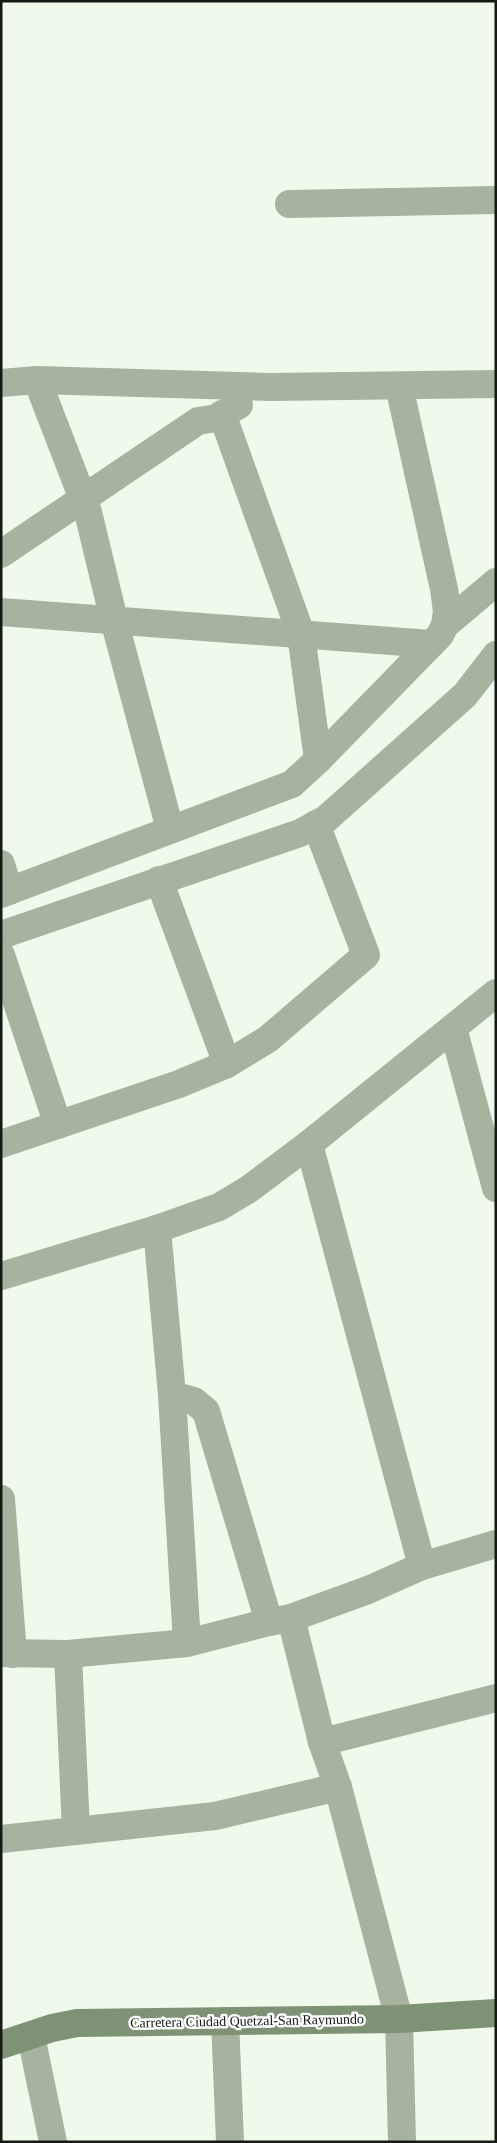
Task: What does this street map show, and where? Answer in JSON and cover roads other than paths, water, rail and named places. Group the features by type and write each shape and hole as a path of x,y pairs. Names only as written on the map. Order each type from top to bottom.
{"main road":[{"name":"Carretera Ciudad Quetzal-San Raymundo","path":"1,2045 52,2028 77,2023 399,2019 496,2013"}],"street":[{"path":"289,204 496,200"},
{"path":"1,383 37,380 271,387 496,384"},
{"path":"37,380 85,505 170,829"},
{"path":"399,386 444,589 447,612 438,635"},
{"path":"1,572 85,505 198,421 220,416 271,387"},
{"path":"220,416 301,634 318,760"},
{"path":"1,554 85,505"},
{"path":"1,864 5,893 292,784 318,760 438,635 496,582"},
{"path":"1,612 301,634 438,635"},
{"path":"1,935 300,833 326,819 465,695 496,655"},
{"path":"1,1144 180,1084 227,1064 268,1038 366,955 316,824"},
{"path":"159,880 227,1064"},
{"path":"1,955 58,1125"},
{"path":"1,1276 156,1229 219,1207 249,1189 309,1144 496,993"},
{"path":"453,1028 496,1188"},
{"path":"309,1144 422,1566"},
{"path":"156,1229 172,1395 187,1643"},
{"path":"172,1395 194,1401 206,1411 338,1787 399,2019 402,2142"},
{"path":"1,1499 7,1653 68,1654 187,1643 280,1620 368,1590 422,1566 496,1544"},
{"path":"68,1654 76,1831"},
{"path":"322,1742 496,1698"},
{"path":"1,1839 215,1816 338,1787"},
{"path":"225,2021 230,2142"},
{"path":"31,2036 53,2142"}]}
